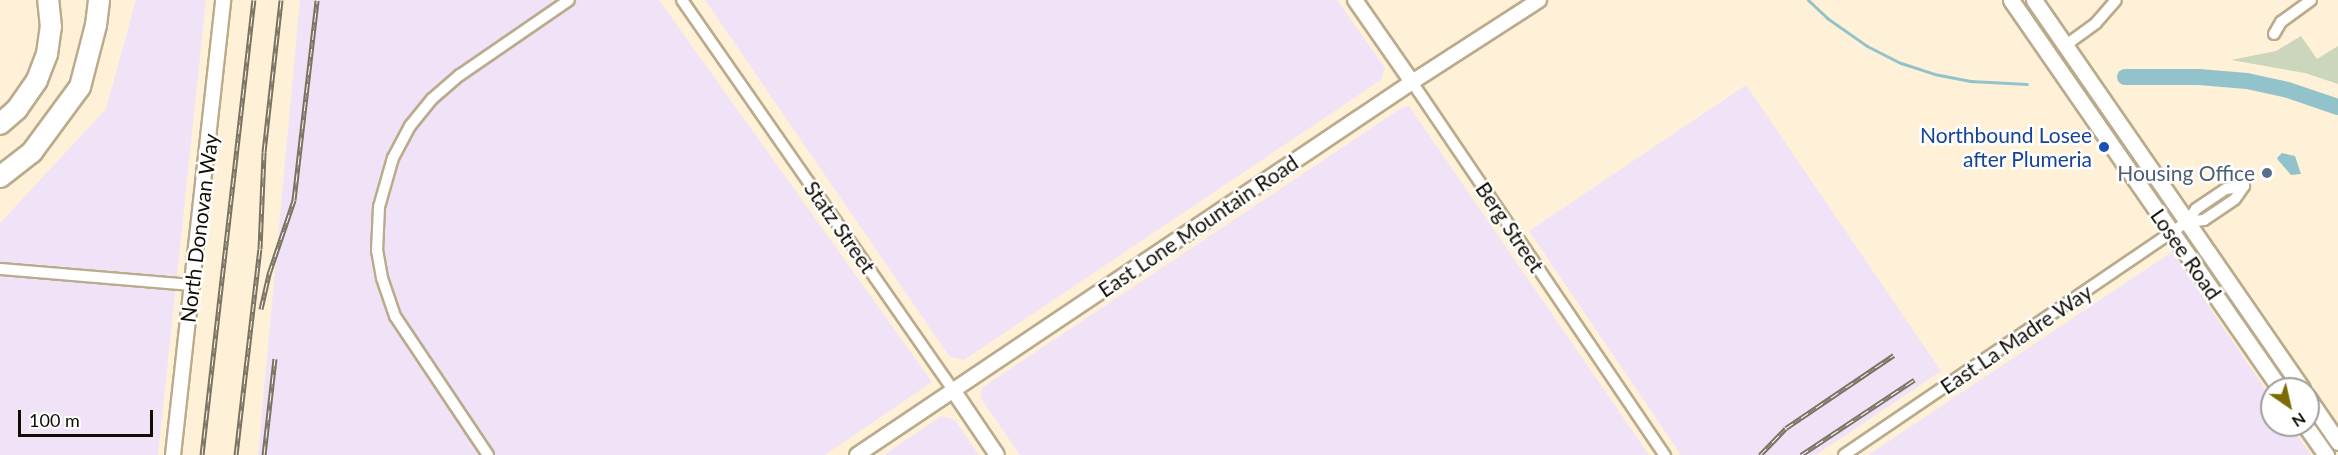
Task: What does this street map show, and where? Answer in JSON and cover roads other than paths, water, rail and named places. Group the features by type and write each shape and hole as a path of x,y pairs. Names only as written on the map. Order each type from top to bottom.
{"highway":[{"path":"0,123 17,109 41,72 47,54 51,27 48,0"},
{"path":"0,177 32,152 80,87 96,25 99,0"}],"main road":[{"name":"Losee Road","path":"2034,0 2294,377"},
{"name":"Losee Road","path":"2014,5 2272,377"},
{"path":"2014,5 2043,30 2054,45 2066,45"},
{"path":"2320,416 2338,442"},
{"path":"2313,437 2326,455"}],"street":[{"name":"North Donovan Way","path":"173,455 223,0"},
{"path":"488,455 395,316 382,278 377,251 379,207 393,158 410,126 432,99 460,75 569,0"},
{"name":"Statz Street","path":"682,0 997,455"},
{"name":"Berg Street","path":"1355,0 1665,455"},
{"name":"East Lone Mountain Road","path":"857,455 1412,82 1539,0"},
{"path":"2066,45 2096,23 2116,0"},
{"path":"2274,34 2281,22 2311,0"},
{"name":"East La Madre Way","path":"1844,455 2187,222 2196,209 2226,189 2244,186 2235,199 2204,220 2187,222"},
{"path":"0,269 192,285"}],"water":[{"path":"2282,153 2295,156 2301,174 2291,175 2277,158"}],"waterway":[{"path":"1808,0 1827,18 1867,46 1901,63 1934,74 1970,81 2027,84"},
{"path":"2125,77 2199,77 2247,81 2288,90 2338,107"}],"railway":[{"path":"202,455 254,0"},
{"path":"236,455 260,249 264,152 281,0"},
{"path":"261,309 269,274 294,200 317,0"},
{"path":"1760,455 1786,428 1894,355"},
{"path":"264,455 275,359"},
{"path":"1801,455 1914,380"}],"place":[{"name":"Northbound Losee after Plumeria","path":"2104,147"},
{"name":"Housing Office","path":"2267,173"}]}
